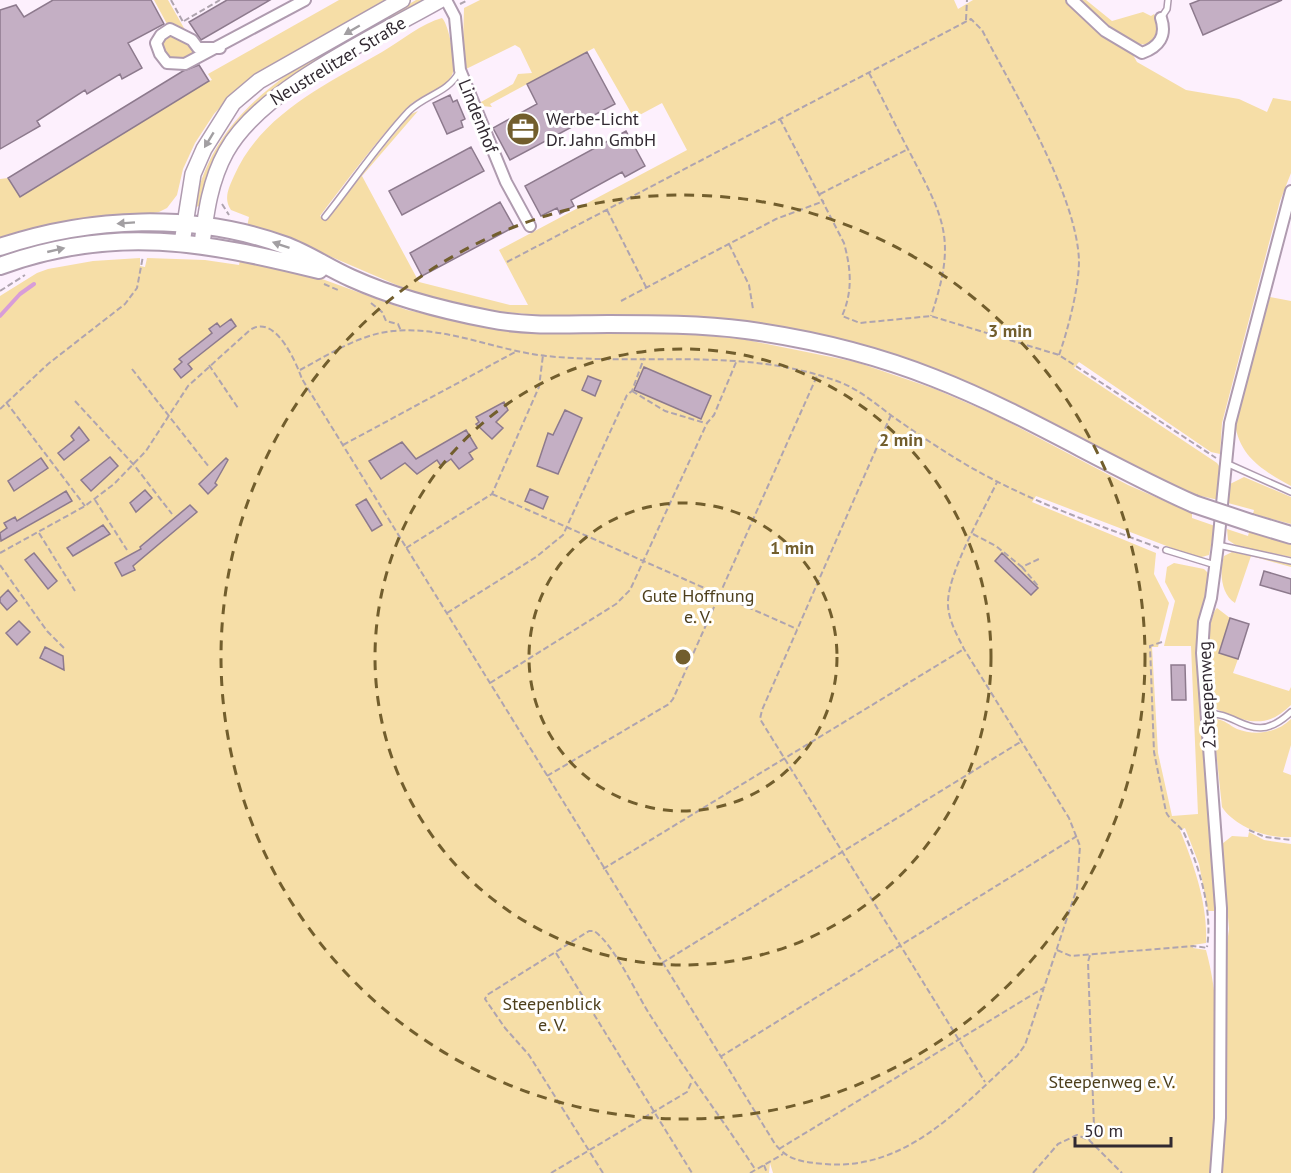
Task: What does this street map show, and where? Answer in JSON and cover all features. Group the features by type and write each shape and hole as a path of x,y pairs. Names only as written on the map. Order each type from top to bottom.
{"main road":[{"name":"Neustrelitzer Straße","path":"182,243 193,174 221,120 243,93 402,0"},
{"name":"Neustrelitzer Straße","path":"202,244 210,191 220,163 235,137 256,114 315,72 440,0"},
{"path":"0,247 59,230 99,225 135,222 205,226 284,245 352,279 410,300 493,320 550,325 666,325 743,330 858,352 937,379 998,406 1131,476 1194,504 1291,535"},
{"path":"0,266 62,248 101,242 182,243 202,244 352,279"}],"street":[{"path":"220,48 198,48 192,40 170,29 161,35 156,43 159,54 167,63 185,64 220,48 305,0"},
{"name":"Lindenhof","path":"446,0 454,17 460,70 502,173 530,226"},
{"path":"1072,0 1105,31 1142,53 1157,46 1161,40 1164,25 1161,18"},
{"name":"2.Steepenweg","path":"1216,1173 1220,1118 1221,908 1202,653 1204,622 1211,598 1218,545 1230,423 1291,191"}],"lane":[{"path":"1161,18 1167,9 1168,0"},
{"path":"325,217 358,171 411,110 447,88 460,70"},
{"path":"1226,463 1291,492"},
{"path":"1218,545 1291,561"},
{"path":"1166,550 1215,565"},
{"path":"1207,714 1226,717 1236,724 1262,728 1274,724 1291,712"}],"path":[{"path":"183,22 220,0"},
{"path":"965,0 966,20"},
{"path":"507,262 966,20 976,22 980,26 1059,184 1071,217 1077,247 1078,276 1059,355"},
{"path":"869,73 937,204 944,234 944,275 931,316"},
{"path":"780,119 844,243 850,265 851,285 842,316 860,323 931,316 1059,355 1226,463"},
{"path":"820,194 908,149"},
{"path":"222,196 225,210 234,219"},
{"path":"621,301 776,219 824,201"},
{"path":"607,210 646,287"},
{"path":"537,238 540,245"},
{"path":"729,244 747,279 753,309"},
{"path":"0,409 48,364 125,304 137,288 143,254"},
{"path":"0,291 27,274"},
{"path":"386,320 400,325 401,331"},
{"path":"0,553 95,500 146,451 188,386 208,365 250,330 260,325 271,329 292,354 302,380 719,1057 779,1149 783,1154 805,1162 845,1165 893,1154 920,1141 1025,1045 1077,888 1081,864 1077,836 1022,741 964,649 952,625 948,594 997,482"},
{"path":"300,370 377,334 422,330 465,337 517,351 543,355 584,359 737,360 796,369 844,384 865,395 932,444 997,482 1078,518 1166,550"},
{"path":"343,445 517,351"},
{"path":"406,548 492,494 539,387 543,355"},
{"path":"446,613 536,557 554,544 568,528 619,413 632,391 644,358"},
{"path":"490,683 616,604 630,590 707,423 714,415 737,360"},
{"path":"208,365 238,408"},
{"path":"132,369 208,467"},
{"path":"547,776 669,704 818,375"},
{"path":"632,391 665,411 707,423"},
{"path":"75,401 134,465 172,514"},
{"path":"6,402 85,506"},
{"path":"891,415 760,714 761,722 986,1083"},
{"path":"492,494 797,629"},
{"path":"95,500 128,550"},
{"path":"39,533 75,591"},
{"path":"973,534 1022,567 1038,586"},
{"path":"1022,567 1041,558"},
{"path":"0,565 47,631 66,650"},
{"path":"1162,642 1150,646 1154,752 1168,818 1182,830 1199,874 1207,913 1207,947"},
{"path":"603,869 964,649"},
{"path":"662,963 1022,741"},
{"path":"1249,830 1265,837 1291,840"},
{"path":"719,1057 1077,836"},
{"path":"603,1173 529,1055 505,1028 485,999 487,995 589,931 599,934 652,1020 686,1065 692,1081 707,1096 755,1169"},
{"path":"1057,950 1071,956 1207,947 1221,955"},
{"path":"556,953 692,1173"},
{"path":"1089,1140 1094,1127 1088,962 1090,955"},
{"path":"779,1149 1045,987"},
{"path":"551,1173 687,1092 692,1081"},
{"path":"1034,1173 1065,1138 1077,1135 1089,1140 1122,1173"},
{"path":"750,1173 783,1154"},
{"path":"764,1165 767,1173"}],"green space":[{"path":"154,0 168,0 188,35 167,24"},
{"path":"339,0 389,0 255,75 239,87 214,114 195,143 183,169 177,195 167,208 159,212 0,240 0,179 8,178 20,197 212,80 208,74"},
{"path":"416,0 425,0 306,70 246,116 230,134 217,155 206,178 199,206 196,207 200,185 208,164 225,135 246,109 298,67"},
{"path":"480,0 954,0 958,9 973,0 1065,0 1103,35 1133,55 1137,62 1186,90 1239,99 1267,112 1273,98 1291,101 1291,173 1280,201 1222,423 1220,454 1211,452 1079,362 1074,368 1217,463 1221,469 1219,500 1196,495 1132,467 1002,399 939,371 859,344 744,321 674,315 550,316 492,311 413,292 285,237 247,227 249,217 231,210 227,197 234,176 246,154 278,118 318,89 419,28 442,18 452,46 454,64 452,75 443,85 408,107 373,147 320,216 326,220 411,114 418,111 362,176 419,282 510,305 528,305 499,250 687,150 662,103 634,118 594,48 490,104 492,107 482,106 481,102 513,84 518,74 532,73 520,48 515,45 466,69 463,46 464,8"},
{"path":"1082,0 1086,0 1112,21 1143,12 1151,16 1154,14 1158,20 1159,33 1148,44 1132,41 1113,29"},
{"path":"169,35 189,43 196,53 184,61 169,59 161,44"},
{"path":"241,256 303,272 407,310 492,328 549,334 677,333 742,339 856,362 935,389 995,415 1128,485 1192,513 1192,518 1215,526 1209,555 1198,558 1036,496 1032,502 1156,553 1154,574 1169,603 1158,647 1152,647 1158,753 1172,816 1198,814 1191,646 1164,646 1175,601 1165,582 1167,567 1174,563 1204,569 1208,573 1200,620 1216,911 1208,911 1199,864 1185,828 1180,830 1195,871 1205,914 1206,943 1193,945 1193,948 1206,950 1216,1004 1218,1061 1211,1173 773,1173 770,1163 769,1173 0,1173 0,296 37,273 93,261 140,258 140,266 145,267 147,258 205,260 239,265"},
{"path":"1270,297 1291,301 1291,486 1254,462 1237,435 1235,423"},
{"path":"1244,477 1291,497 1291,524 1253,514 1254,510 1228,503 1230,484"},
{"path":"1227,529 1248,536 1249,532 1291,543 1291,557 1237,546 1228,540"},
{"path":"1232,552 1291,564 1291,567 1251,556 1235,603 1230,599 1222,582 1224,556"},
{"path":"1217,608 1230,618 1219,653 1238,659 1233,673 1289,691 1291,687 1291,705 1284,712 1269,720 1254,721 1237,718 1214,706 1210,696 1207,655 1210,626"},
{"path":"1216,719 1237,729 1258,733 1273,730 1291,719 1291,745 1283,772 1291,775 1291,837 1262,834 1243,826 1222,807 1213,722"},
{"path":"1249,832 1264,840 1291,844 1291,1173 1221,1173 1222,980 1229,929 1222,844 1232,836 1248,837"}],"building":[{"path":"53,0 151,0 164,24 128,43 142,68 122,79 120,74 87,94 85,90 37,121 40,126 0,149 0,10 16,5 24,17"},
{"path":"227,0 270,0 201,40 189,22"},
{"path":"1200,0 1282,0 1203,35 1190,4"},
{"path":"587,52 615,104 510,160 493,128 537,104 527,84"},
{"path":"199,65 209,81 20,197 8,178 183,71"},
{"path":"450,95 453,102 457,100 465,119 461,121 463,127 447,134 433,103"},
{"path":"626,131 645,166 625,177 622,172 571,200 574,206 560,214 557,208 541,216 525,186"},
{"path":"471,147 484,171 402,215 389,191"},
{"path":"500,202 514,227 422,276 410,253"},
{"path":"231,319 236,326 188,364 192,369 181,378 174,369 182,362 179,359 212,333 209,329 217,323 220,327"},
{"path":"644,367 711,396 701,419 634,390"},
{"path":"588,376 601,381 595,396 582,390"},
{"path":"504,402 508,410 496,422 503,428 492,439 476,424 479,422 476,417"},
{"path":"565,410 582,418 558,474 537,466 548,433 553,435"},
{"path":"79,427 89,440 64,460 58,453 74,440 71,436"},
{"path":"466,430 477,448 469,453 473,459 459,469 451,459 441,466 437,460 417,474 405,463 381,479 369,461 402,442 416,459"},
{"path":"110,457 118,466 91,491 81,480"},
{"path":"41,458 48,468 14,491 8,481"},
{"path":"226,458 228,460 215,483 217,485 208,494 199,484"},
{"path":"530,489 548,497 543,509 525,501"},
{"path":"145,490 152,498 136,512 130,503"},
{"path":"66,491 72,501 1,541 0,533 7,528 4,523 15,517 17,521"},
{"path":"366,499 382,525 372,531 356,505"},
{"path":"190,505 197,512 133,566 135,570 122,576 115,563 141,549 140,547"},
{"path":"103,525 110,534 73,556 67,548"},
{"path":"34,553 57,581 48,589 25,560"},
{"path":"1002,553 1038,588 1031,595 995,561"},
{"path":"1264,571 1291,579 1291,594 1260,585"},
{"path":"8,590 17,601 7,610 0,602 0,598"},
{"path":"1230,618 1249,624 1238,659 1219,653"},
{"path":"19,621 30,632 17,645 6,633"},
{"path":"45,647 63,656 64,670 40,658"},
{"path":"1171,665 1185,665 1186,700 1172,700"}],"waterway":[{"path":"0,316 20,294 34,284"}],"place":[{"name":"Werbe-Licht Dr. Jahn GmbH","path":"523,129"}],"park label":[{"name":"Gute Hoffnung e. V.","path":"698,606"},
{"name":"Steepenblick e. V.","path":"552,1014"},
{"name":"Steepenweg e. V.","path":"1112,1082"}]}
